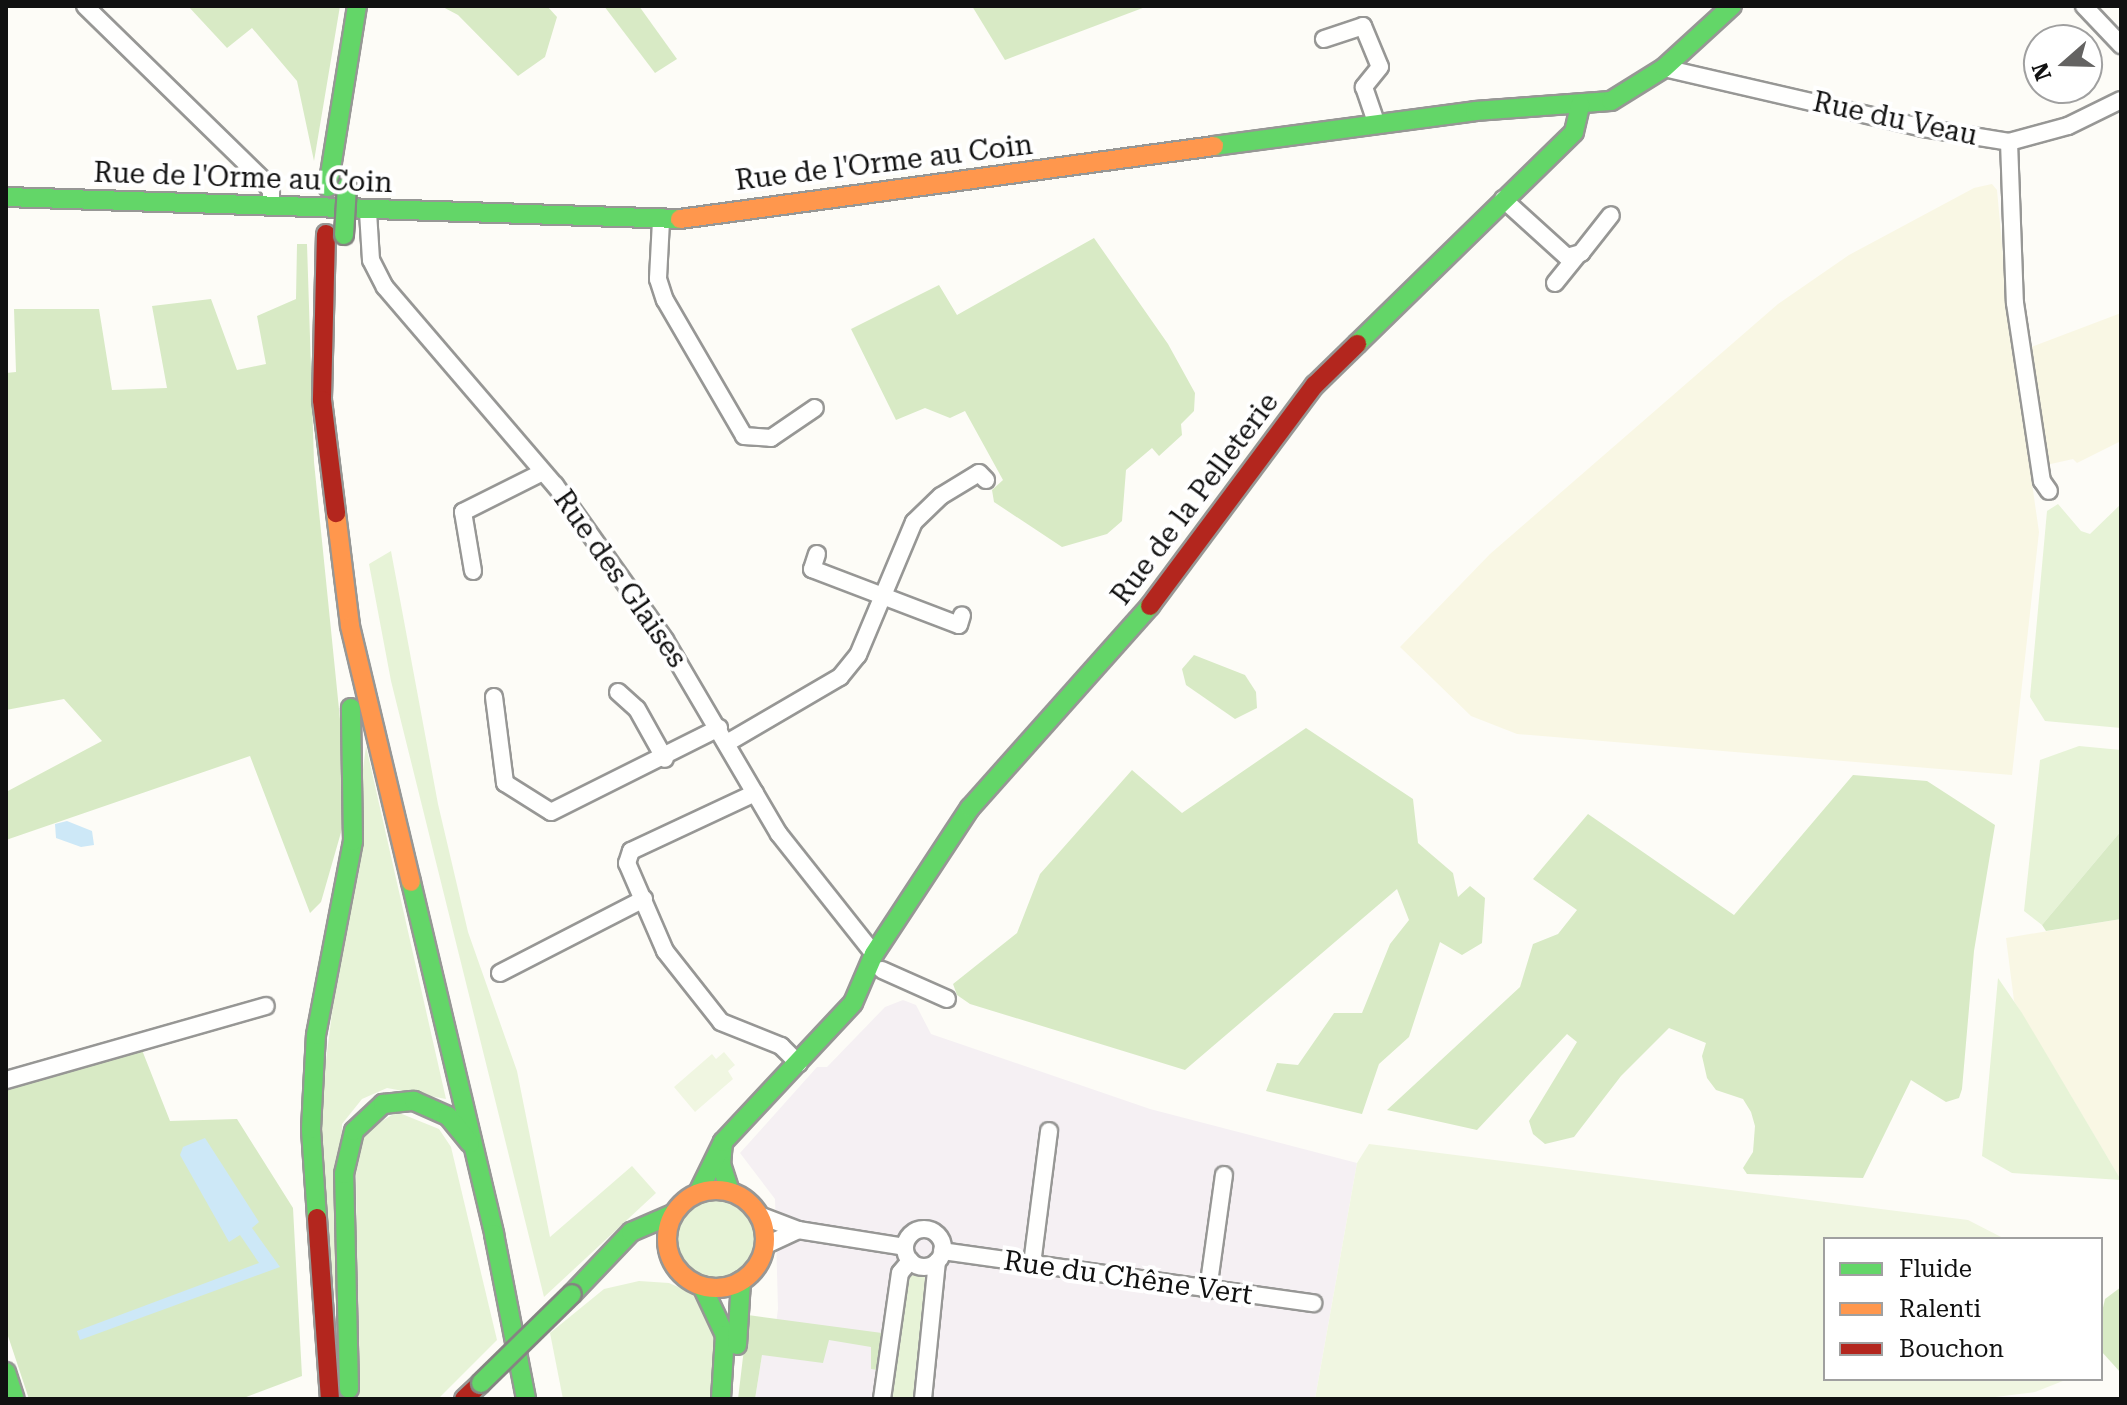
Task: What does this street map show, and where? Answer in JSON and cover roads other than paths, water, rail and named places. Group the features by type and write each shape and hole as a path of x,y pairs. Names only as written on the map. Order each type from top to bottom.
{"main road":[{"path":"357,6 338,187 322,400 350,626 472,1146 526,1399"},
{"path":"338,187 375,6"},
{"name":"Rue de l'Orme au Coin","path":"6,197 661,221 1475,111 1580,105 1622,98 1664,68 1732,6"},
{"name":"Rue de la Pelleterie","path":"698,1193 723,1142 799,1064 868,1004 877,958 970,808 1125,639 1315,385 1574,132 1580,105"},
{"path":"335,234 341,401 364,599 512,1231 545,1399"},
{"path":"330,1399 311,1129 316,1035 353,841 355,748 347,673 350,626"},
{"path":"350,1399 344,1174 354,1131 383,1104 414,1101 448,1116 472,1146"},
{"path":"723,1142 721,1164 730,1192 759,1215 764,1246 760,1260 741,1281 731,1399"},
{"path":"464,1399 640,1226 673,1214 698,1193 730,1192"},
{"path":"673,1214 667,1248 679,1272 702,1286 725,1335 721,1399"},
{"path":"621,1242 644,1238 667,1248"},
{"path":"702,1286 741,1281"},
{"path":"6,1372 15,1399"}],"street":[{"path":"85,6 263,180 271,191 271,206"},
{"path":"2084,6 2121,45"},
{"path":"1324,39 1363,26 1380,67 1364,87 1377,125"},
{"name":"Rue du Veau","path":"1664,68 1923,128 2009,142 2068,126 2121,100"},
{"path":"2009,142 2015,303 2042,481 2049,491"},
{"path":"1503,199 1561,254 1577,256"},
{"name":"Rue des Glaises","path":"368,212 371,260 385,287 543,472 665,640 779,834 877,958"},
{"path":"1555,283 1611,215"},
{"path":"661,221 658,279 665,300 744,436 771,438 815,408"},
{"path":"473,571 463,512 543,472"},
{"path":"494,697 505,783 538,808 551,812 565,809 840,677 858,655 882,597 926,507 979,473 986,480"},
{"path":"817,554 812,569 959,625 962,615"},
{"path":"618,692 637,709 665,759"},
{"path":"755,793 631,851 627,863 665,951 721,1022 781,1046 799,1064"},
{"path":"500,973 644,899"},
{"path":"877,958 947,999"},
{"path":"6,1080 266,1006"},
{"path":"1032,1264 1049,1131"},
{"path":"1208,1290 1224,1175"},
{"path":"759,1215 798,1230 907,1254 921,1268 940,1256"},
{"path":"882,1399 900,1273 912,1234 926,1229 941,1240 923,1399"},
{"path":"764,1246 798,1230"},
{"name":"Rue du Chêne Vert","path":"940,1256 1032,1264 1313,1303"}],"water":[{"path":"67,821 92,831 94,845 81,847 56,838 55,824"},
{"path":"205,1138 259,1222 252,1228 280,1267 80,1340 77,1331 259,1263 240,1235 229,1242 180,1155 183,1147"}]}
